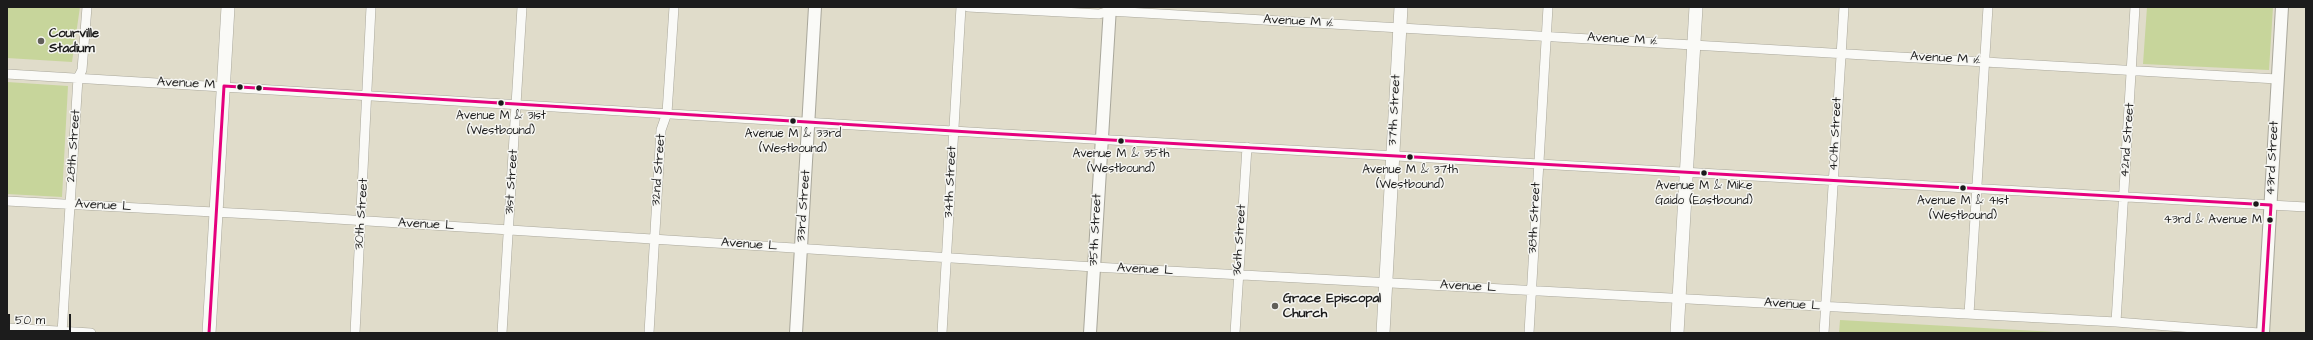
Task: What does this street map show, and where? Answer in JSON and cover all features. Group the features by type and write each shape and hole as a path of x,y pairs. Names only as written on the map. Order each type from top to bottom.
{"main road":[{"path":"209,333 228,7"},
{"name":"37th Street","path":"1382,333 1401,7"},
{"path":"1676,333 1696,7"}],"street":[{"name":"28th Street","path":"62,332 78,78 82,70 87,7"},
{"name":"30th Street","path":"355,333 362,221 371,7"},
{"name":"31st Street","path":"502,333 522,7"},
{"name":"32nd Street","path":"649,333 661,130 667,113 674,7"},
{"name":"33rd Street","path":"796,333 815,7"},
{"name":"34th Street","path":"942,333 961,7"},
{"name":"Avenue M ½","path":"968,7 1099,14 1109,9 1400,28 2132,69 2278,79"},
{"name":"38th Street","path":"1529,333 1548,7"},
{"name":"40th Street","path":"1824,333 1844,7"},
{"path":"1969,314 1988,7"},
{"name":"42nd Street","path":"2116,322 2135,7"},
{"name":"43rd Street","path":"2264,333 2282,7"},
{"name":"35th Street","path":"1090,333 1109,9"},
{"name":"Avenue M","path":"7,74 368,94 1102,140 2306,207"},
{"name":"36th Street","path":"1235,333 1237,275 1247,147"},
{"name":"Avenue L","path":"7,201 216,212 1094,267 1679,297 1825,307 2116,322 2259,333"},
{"path":"7,328 91,333"}],"green space":[{"name":"Courville Stadium","path":"7,7 80,7 72,62 7,58"},
{"path":"2147,7 2273,7 2269,70 2143,64"},
{"path":"7,82 68,86 62,197 7,194"},
{"path":"1840,320 2073,333 1839,333"}],"transit line":[{"path":"209,333 224,86 986,133 2271,205 2263,333"}],"place":[{"name":"Courville Stadium","path":"41,41"},
{"name":"Avenue M & 31st (Westbound)","path":"501,103"},
{"name":"Avenue M & 33rd (Westbound)","path":"793,121"},
{"name":"Avenue M & 35th (Westbound)","path":"1121,141"},
{"name":"Avenue M & 37th (Westbound)","path":"1410,157"},
{"name":"Avenue M & Mike Gaido (Eastbound)","path":"1704,173"},
{"name":"Avenue M & 41st (Westbound)","path":"1963,188"},
{"name":"43rd & Avenue M","path":"2270,220"},
{"name":"Grace Episcopal Church","path":"1275,306"}]}
